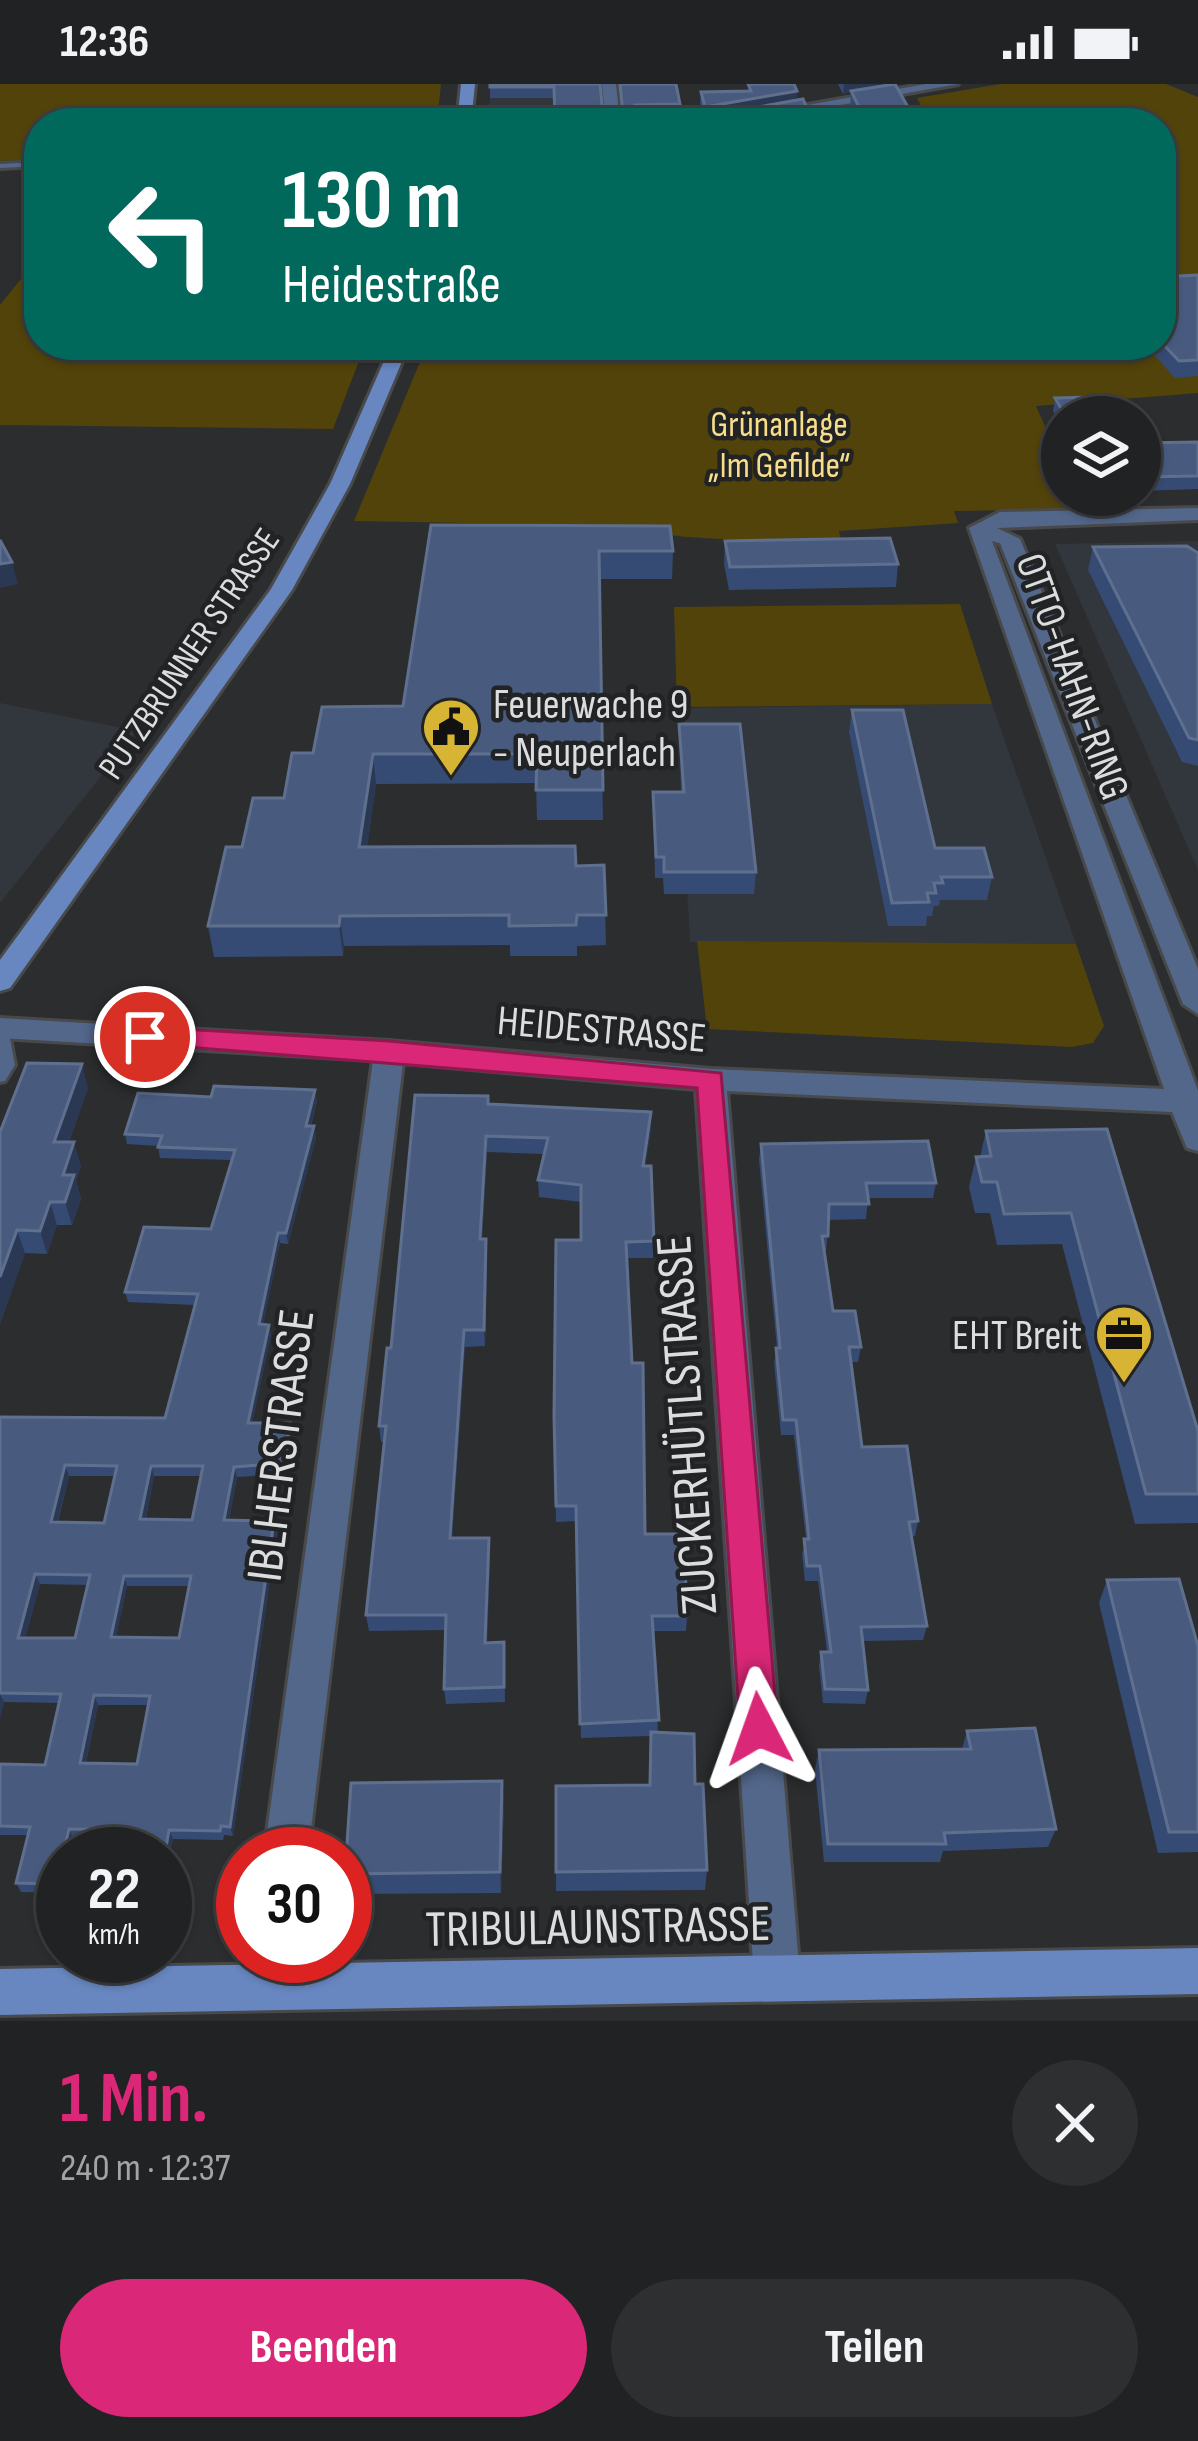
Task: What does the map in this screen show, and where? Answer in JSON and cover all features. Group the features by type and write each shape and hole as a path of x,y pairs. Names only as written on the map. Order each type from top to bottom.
{"main road":[{"name":"PUTZBRUNNER STRASSE","path":"0,982 281,590 340,484 394,360"},
{"name":"TRIBULAUNSTRASSE","path":"372,1973 777,1978 1198,1971"},
{"name":"TRIBULAUNSTRASSE","path":"0,1992 216,1976"}],"street":[{"path":"843,84 859,100"},
{"path":"808,108 951,84"},
{"path":"980,538 979,528 985,521 1000,518 1198,514"},
{"path":"1010,539 1033,529 1198,524"},
{"name":"OTTO-HAHN-RING","path":"1198,1004 1010,539 993,532 980,538 1191,1102 1198,1140"},
{"name":"HEIDESTRASSE","path":"0,1028 389,1051 711,1080 1191,1102"},
{"name":"IBLHERSTRASSE","path":"289,1827 389,1051"},
{"name":"ZUCKERHÜTLSTRASSE","path":"711,1080 777,1978"}],"lane":[{"path":"0,1028 7,1065 0,1077"}],"shaded area":[{"path":"490,98 597,98 598,108 489,108"},
{"path":"1198,541 1198,870 1055,544"},
{"path":"0,703 137,731 0,903"},
{"path":"992,704 1076,944 690,942 677,708"}],"green space":[{"path":"0,84 441,84 439,108 24,108 24,160 0,161"},
{"name":"Grünanlage „Im Gefilde“","path":"1001,84 1166,84 1198,97 1198,393 1041,396 1041,406 1036,406 1041,417 1041,510 954,511 958,523 839,531 842,546 686,537 590,525 354,521 421,360 1176,360 1176,108 922,108 917,98"},
{"path":"24,275 24,360 359,360 333,429 0,425 0,305"},
{"path":"960,604 992,704 677,707 674,607"},
{"path":"697,941 1076,944 1104,1026 1093,1043 1072,1047 707,1029"}],"building":[{"path":"600,84 602,108 555,108 554,87 490,87"},
{"path":"620,84 676,84 680,104 622,108"},
{"path":"748,84 794,84 797,91 705,107 701,92 751,91"},
{"path":"895,84 909,108 860,108 851,91"},
{"path":"803,99 807,108 752,108"},
{"path":"1198,275 1198,360 1176,358 1176,276"},
{"path":"1198,442 1198,476 1161,477 1161,443"},
{"path":"431,525 670,526 673,551 599,551 603,790 536,790 537,754 373,754 359,847 575,846 576,866 604,865 606,915 577,915 576,925 509,926 509,915 340,916 339,926 208,926 226,847 242,847 253,798 284,798 292,753 313,753 322,707 403,706"},
{"path":"890,538 898,564 730,567 725,541"},
{"path":"0,540 12,562 0,564"},
{"path":"1187,546 1198,553 1198,740 1189,738 1093,547"},
{"path":"852,710 903,710 935,848 984,848 992,877 941,877 943,883 934,883 936,893 927,893 929,902 892,903"},
{"path":"679,724 740,724 756,872 664,872 664,857 656,857 653,792 684,792"},
{"path":"27,1063 82,1064 54,1142 74,1142 63,1175 74,1175 65,1202 50,1202 40,1231 17,1230 0,1277 0,1132"},
{"path":"214,1086 315,1090 306,1126 314,1126 286,1233 278,1233 259,1324 269,1325 248,1423 290,1423 284,1463 234,1467 224,1520 274,1521 230,1827 216,1827 216,1831 36,1827 36,1884 16,1883 30,1827 0,1826 0,1764 45,1765 61,1694 0,1693 0,1417 165,1418 198,1294 125,1292 144,1227 211,1229 235,1150 158,1147 162,1136 125,1134 138,1093 211,1097","holes":["65,1465 117,1466 104,1523 51,1522","151,1466 203,1466 192,1520 140,1519","35,1574 90,1575 75,1638 18,1638","124,1576 191,1576 179,1638 111,1637","94,1695 150,1696 137,1764 80,1763"]},
{"path":"415,1095 488,1096 488,1104 651,1112 643,1166 651,1166 654,1241 626,1242 632,1363 643,1363 645,1534 684,1534 687,1616 652,1616 659,1720 580,1724 576,1506 556,1506 554,1416 556,1240 581,1240 581,1185 538,1180 548,1138 486,1136 480,1239 486,1239 484,1330 464,1330 450,1538 489,1538 485,1643 504,1642 504,1687 444,1689 446,1615 366,1615 386,1426 379,1426"},
{"path":"1107,1129 1198,1431 1198,1494 1146,1494 1071,1213 1004,1214 997,1182 982,1182 976,1157 991,1156 986,1131"},
{"path":"928,1141 936,1183 866,1183 869,1204 829,1204 828,1236 822,1236 833,1311 855,1311 861,1347 849,1347 862,1447 907,1446 918,1521 909,1522 927,1626 861,1627 868,1690 825,1689 821,1652 831,1652 820,1566 807,1566 804,1539 809,1539 796,1420 783,1420 761,1144"},
{"path":"1179,1579 1198,1646 1198,1832 1169,1832 1107,1580"},
{"path":"1035,1728 1056,1829 944,1833 946,1844 828,1844 819,1750 971,1749 967,1731"},
{"path":"651,1732 694,1734 695,1784 703,1784 707,1870 556,1872 556,1786 650,1785"},
{"path":"502,1781 500,1872 372,1874 372,1827 348,1827 351,1783"}],"place":[{"name":"Feuerwache 9 - Neuperlach","path":"451,778"},
{"name":"EHT Breit","path":"1124,1385"}],"route":[{"path":"145,1037 389,1051 711,1080 759,1729"}]}
